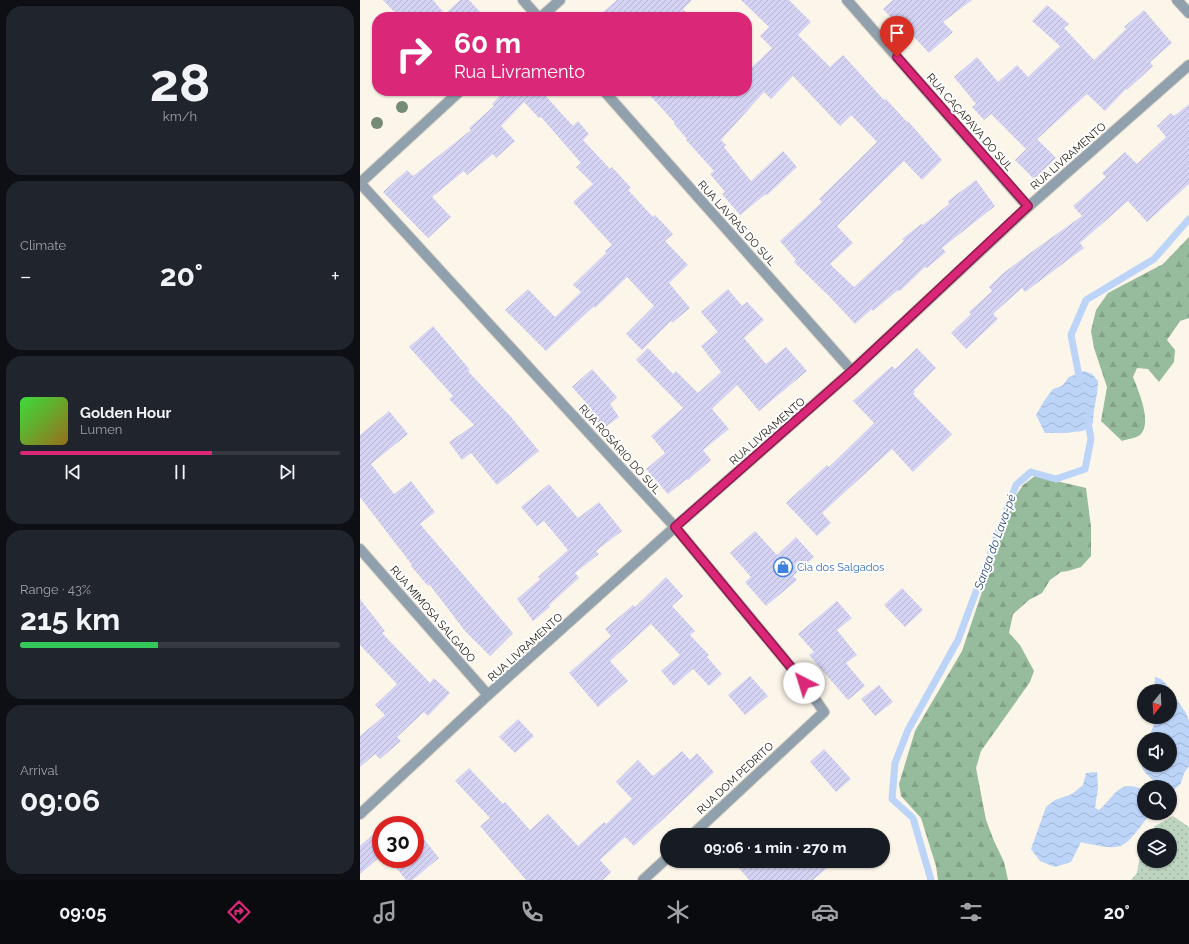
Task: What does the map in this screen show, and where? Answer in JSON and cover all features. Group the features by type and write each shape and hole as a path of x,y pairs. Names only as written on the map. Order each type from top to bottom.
{"street":[{"path":"523,0 535,12"},
{"path":"546,12 560,0"},
{"name":"RUA CAÇAPAVA DO SUL","path":"847,0 1028,206"},
{"path":"1177,0 1189,13"},
{"name":"RUA LIVRAMENTO","path":"360,814 675,527 852,371 1028,206 1189,65"},
{"path":"360,183 455,96"},
{"name":"RUA LAVRAS DO SUL","path":"608,96 852,371"},
{"name":"RUA ROSÁRIO DO SUL","path":"360,183 675,527 804,683 824,712 795,739"},
{"name":"RUA MIMOSA SALGADO","path":"360,549 488,696"},
{"name":"RUA DOM PEDRITO","path":"700,828 795,739"},
{"path":"644,880 660,865"}],"green space":[{"path":"1189,237 1189,318 1180,321 1167,340 1175,350 1174,362 1159,382 1148,369 1137,368 1133,377 1141,398 1145,415 1144,430 1136,437 1122,441 1101,421 1107,387 1094,348 1091,331 1096,310 1108,293 1163,264"},
{"path":"1035,476 1086,488 1091,527 1091,556 1081,567 1061,572 1050,580 1042,593 1029,600 1013,614 1009,633 1020,645 1034,671 1030,682 981,751 976,768 986,820 1004,862 1008,880 938,880 936,866 921,818 901,796 899,784 915,731 962,651 1013,500 1023,485"},
{"path":"1177,819 1189,827 1189,880 1131,880 1137,873 1138,868 1177,868 1177,828 1154,828 1166,820 1177,820"}],"water":[{"path":"1084,371 1092,374 1098,381 1093,423 1083,431 1045,433 1036,415 1044,401 1053,389 1062,386 1069,377"},
{"path":"1155,677 1161,679 1166,684 1154,684"},
{"path":"1177,700 1186,713 1189,721 1189,766 1184,773 1181,783 1177,787 1177,780 1153,780 1144,772 1177,772 1177,732 1151,732 1154,724 1177,724"},
{"path":"1097,772 1098,788 1095,808 1099,810 1118,790 1123,787 1135,787 1137,788 1137,820 1146,820 1140,828 1137,828 1135,834 1123,845 1107,847 1081,842 1071,862 1055,867 1040,861 1031,849 1046,807 1055,800 1072,794 1083,785 1086,773"}],"building":[{"path":"383,0 433,0 443,12 394,12"},
{"path":"460,0 469,0 480,12 447,12"},
{"path":"617,0 692,0 683,9 686,12 603,12"},
{"path":"741,0 789,0 811,22 798,35 830,67 843,55 884,100 886,99 907,122 908,121 942,160 922,180 904,161 837,226 853,243 830,264 854,287 904,241 902,239 921,224 923,225 949,204 948,201 976,180 995,206 942,248 946,252 927,268 925,267 900,291 898,290 873,311 872,309 855,324 794,262 796,260 780,241 822,202 819,199 877,142 851,115 840,126 793,76 771,99 764,92 721,140 726,145 724,147 751,181 783,151 797,167 767,195 766,194 740,215 722,194 725,192 710,174 714,171 686,140 687,139 674,124 675,123 651,96 752,96 752,67 772,48 760,36 769,27"},
{"path":"893,0 972,0 943,22 953,32 929,53 901,23 898,25 883,9"},
{"path":"1047,5 1069,24 1064,28 1094,60 1126,29 1124,27 1144,10 1172,43 1150,62 1153,66 1127,90 1126,89 1105,111 1087,94 1026,149 991,114 984,120 972,107 976,104 954,77 977,57 998,82 1017,65 1028,77 1060,46 1032,21"},
{"path":"499,96 546,96 573,126 578,121 589,134 583,140 610,169 612,167 631,188 628,190 653,217 655,215 673,234 665,241 688,265 669,283 690,308 672,323 671,321 642,350 626,334 654,306 627,277 595,308 594,306 546,351 505,310 528,289 555,317 581,292 573,285 606,253 605,251 612,245 573,202 593,184 576,167 581,163 541,117 539,118 524,102 501,126 515,141 496,158 493,154 467,175 464,171 432,197 451,217 428,238 383,192 407,170 413,176 471,130 469,128 494,106 492,104"},
{"path":"1189,104 1189,184 1147,222 1128,201 1080,243 1084,248 1025,292 1022,288 993,314 998,319 966,349 951,333 971,314 969,312 992,291 989,287 1002,274 1082,216 1073,206 1106,177 1102,173 1125,152 1137,164 1166,137 1157,126 1171,113 1174,116"},
{"path":"1037,139 1056,158 1034,179 1015,160"},
{"path":"728,289 742,306 747,302 764,320 744,338 766,364 786,347 807,371 759,411 737,385 712,409 729,429 703,450 711,460 688,480 687,479 668,494 646,469 665,453 651,436 683,408 636,360 648,348 673,374 676,371 698,393 721,372 701,346 718,332 701,312"},
{"path":"433,326 470,370 468,371 511,417 539,451 497,485 471,453 462,460 449,442 474,425 449,399 453,396 409,347"},
{"path":"917,348 936,368 914,390 915,392 913,394 952,434 913,472 892,449 822,513 831,523 817,536 786,503 827,465 829,467 874,423 853,401 892,366 895,369"},
{"path":"592,369 617,397 610,404 619,417 603,429 587,408 589,406 572,387"},
{"path":"389,411 408,434 371,464 394,494 411,481 435,512 420,524 513,633 490,656 465,631 429,584 428,586 411,566 412,565 360,497 360,435"},
{"path":"549,484 578,518 599,502 622,531 596,551 599,554 575,573 579,578 549,605 550,607 533,621 517,599 540,579 538,577 568,550 544,521 537,526 521,507"},
{"name":"Cia dos Salgados","path":"755,531 777,555 796,537 814,557 793,576 797,580 766,606 745,582 751,577 730,553"},
{"path":"666,577 683,596 672,606 695,631 690,635 709,655 707,657 722,674 709,686 693,669 674,686 661,671 680,655 651,624 610,661 628,681 598,707 569,673 611,636 605,629 633,605 635,607"},
{"path":"902,588 923,610 905,627 884,605"},
{"path":"360,599 385,631 382,633 430,683 434,678 450,693 428,716 424,712 397,737 401,741 380,759 375,754 360,767 360,736 385,715 375,705 397,684 360,645"},
{"path":"837,601 852,618 837,630 857,655 846,663 865,686 848,700 809,655 814,652 798,634"},
{"path":"750,676 768,696 745,715 728,695"},
{"path":"879,685 893,702 875,716 861,699"},
{"path":"518,719 534,736 515,753 499,737"},
{"path":"824,749 851,779 836,792 810,762"},
{"path":"682,751 690,760 697,753 714,772 634,846 625,837 600,860 611,872 603,880 526,880 480,826 490,818 455,781 469,768 503,804 505,802 530,830 548,814 578,846 604,822 606,824 632,799 616,782 638,760 653,776"},
{"path":"372,835 372,864 360,874 360,846"},
{"path":"424,839 439,858 412,880 406,880 396,868 424,868"},
{"path":"739,868 827,868 813,880 749,880"}],"waterway":[{"name":"Sanga do Lava-pé","path":"1080,381 1071,335 1086,300 1154,259 1189,219"},
{"name":"Sanga do Lava-pé","path":"931,880 913,818 892,799 895,763 908,730 958,640 1016,485 1031,472 1056,479 1085,469 1091,439 1087,417"}],"place":[{"name":"Cia dos Salgados","path":"783,567"}],"route":[{"path":"804,683 675,527 852,371 1028,206 897,57"}]}
